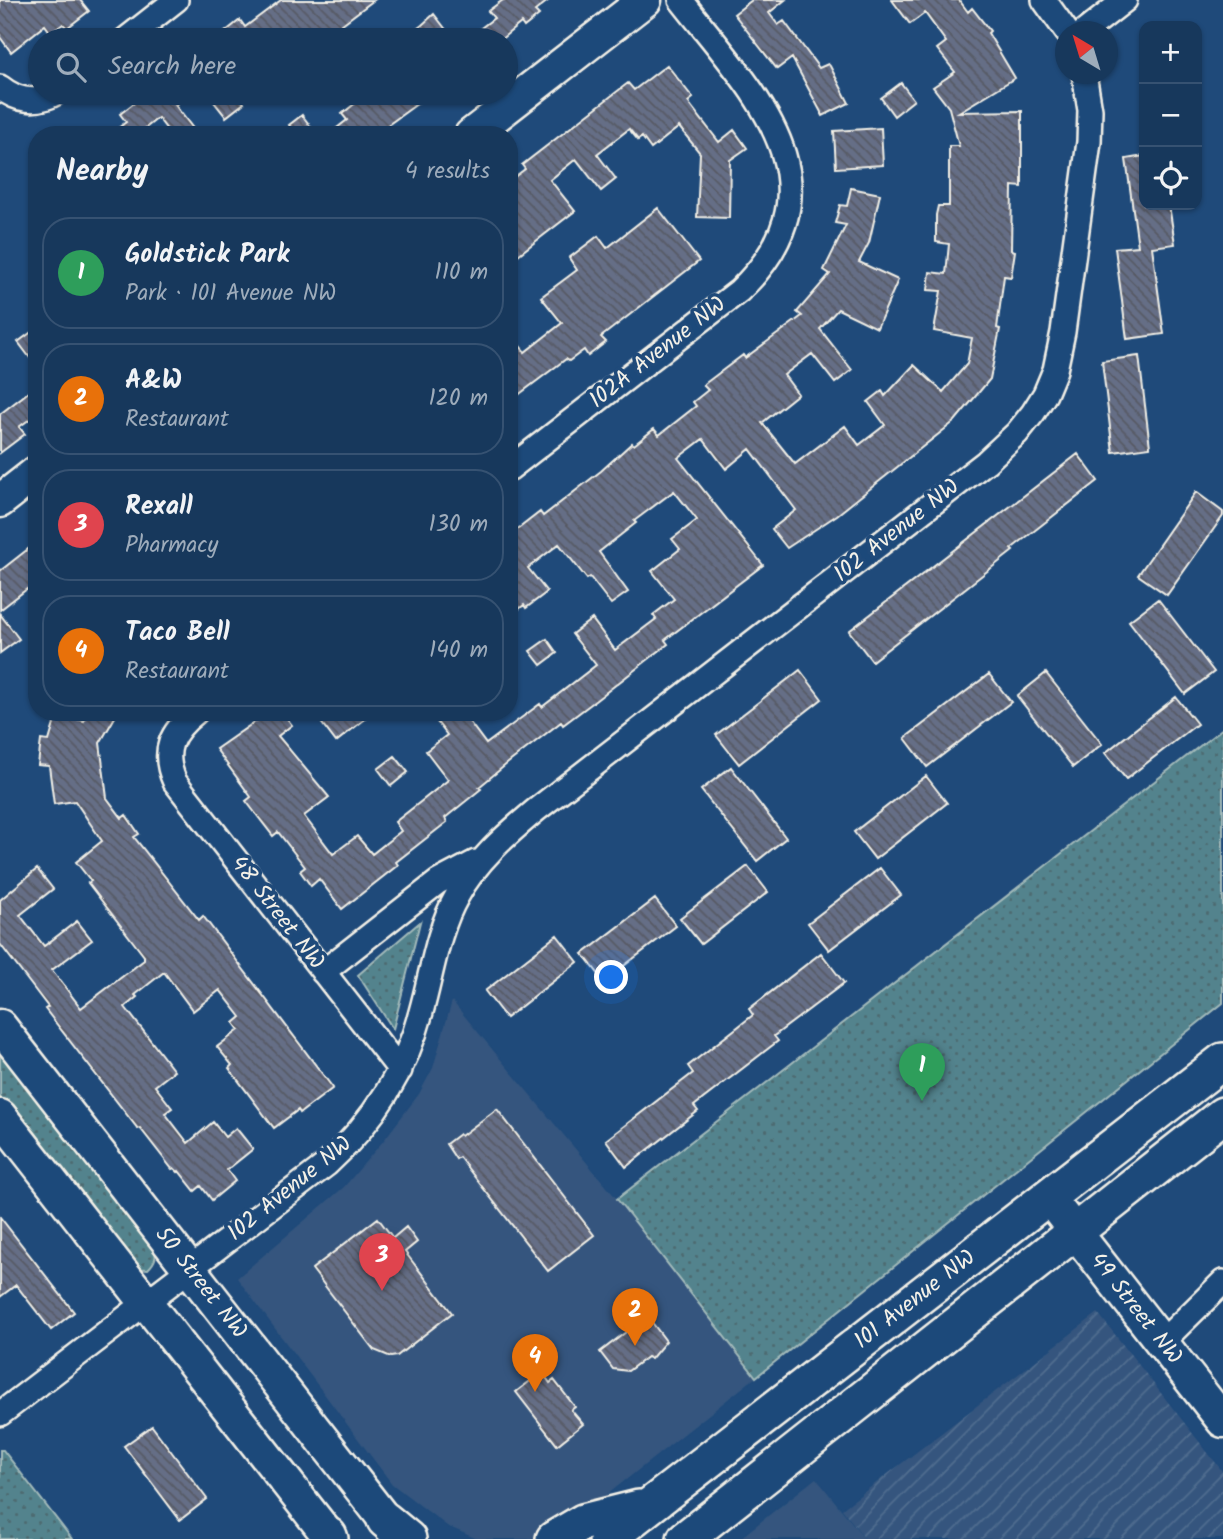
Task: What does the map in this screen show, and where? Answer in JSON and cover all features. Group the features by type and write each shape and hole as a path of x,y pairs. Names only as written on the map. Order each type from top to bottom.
{"main road":[{"path":"518,99 645,0"},
{"path":"483,126 510,105"},
{"path":"0,501 28,479"},
{"name":"50 Street NW","path":"0,1026 398,1533"},
{"name":"101 Avenue NW","path":"607,1539 1223,1061"},
{"name":"101 Avenue NW","path":"685,1539 1223,1115"},
{"path":"0,1116 330,1538"},
{"name":"49 Street NW","path":"1048,1197 1223,1421"},
{"path":"554,1539 583,1522 650,1505"}],"street":[{"path":"140,28 176,0"},
{"name":"102A Avenue NW","path":"518,462 757,274 785,219 789,176 786,158 772,122 756,96 681,0"},
{"path":"1044,0 1059,21"},
{"path":"1098,21 1125,0"},
{"name":"102 Avenue NW","path":"0,1414 327,1164 349,1144 383,1101 400,1070 417,1028 445,921 466,880 482,859 536,810 986,462 1017,433 1045,394 1060,351 1089,142 1090,110 1086,84"},
{"path":"0,87 16,97 28,100"},
{"name":"48 Street NW","path":"188,721 175,735 168,751 169,769 175,782 400,1070"},
{"name":"102 Avenue NW","path":"323,972 438,882 482,859"},
{"path":"1162,1342 1223,1282"}],"shaded area":[{"path":"452,1001 617,1199 756,1377 589,1509 549,1536 535,1539 477,1539 447,1526 392,1484 237,1278 344,1187 384,1140 419,1094 433,1068"},
{"path":"1098,1313 1223,1472 1223,1539 865,1539 842,1509"},
{"path":"816,1478 865,1539 739,1539"}],"green space":[{"path":"1223,728 1223,1003 756,1377 617,1199"},
{"path":"420,922 393,1029 358,975"},
{"path":"0,1047 154,1245 155,1258 148,1269 132,1268 0,1098"},
{"path":"0,1450 3,1450 72,1539 0,1539"}],"building":[{"path":"0,0 80,0 89,11 67,28 63,24 58,28 47,28 45,25 41,28 28,28 28,38 11,52 0,37"},
{"path":"281,0 374,0 337,28 230,28 240,20 245,27"},
{"path":"503,0 549,0 535,11 539,15 524,27 521,23 515,28 481,28 494,18 488,11"},
{"path":"752,0 785,0 769,13 778,25 784,21 819,68 828,64 830,66 849,103 823,116 792,58 777,69 734,14"},
{"path":"892,0 959,0 968,12 972,8 990,31 988,33 1015,78 959,112 1022,111 1022,187 1012,186 1011,250 1015,251 1011,277 1004,276 997,328 1000,329 990,379 955,421 837,515 787,548 772,529 796,510 750,449 726,469 703,439 678,458 763,565 665,640 668,644 595,701 563,725 561,722 508,763 445,818 447,822 342,909 319,879 311,886 300,871 305,867 278,832 273,836 246,801 251,797 216,749 256,721 289,721 292,725 278,736 329,797 304,816 333,854 357,836 372,854 401,831 395,822 448,780 426,751 447,735 437,722 469,721 486,744 540,704 542,707 596,665 572,634 592,619 615,650 656,619 653,615 674,599 652,571 680,549 672,539 697,520 674,491 599,552 628,592 611,604 559,544 528,568 547,592 526,608 524,605 518,610 518,529 540,512 543,516 632,443 634,445 654,429 659,435 696,406 693,402 708,390 703,385 802,316 797,312 830,274 824,270 846,225 835,223 840,205 847,206 851,188 880,194 869,243 859,262 898,280 877,328 838,309 820,329 852,370 835,383 812,354 784,375 798,394 762,423 795,464 845,426 859,445 885,425 868,402 882,391 885,396 914,365 943,392 967,364 972,338 934,331 941,291 928,290 930,272 946,274 949,244 936,242 936,215 938,206 949,206 949,146 959,146 949,108 933,87 955,72 937,49 946,42 925,13 910,24"},
{"path":"434,14 445,28 418,28"},
{"path":"667,65 693,98 688,102 719,142 734,130 747,148 730,160 729,218 697,217 700,153 679,127 651,149 642,137 638,140 629,129 597,154 616,179 601,191 576,159 550,180 575,211 518,255 518,174 525,169 522,165 628,83 634,90"},
{"path":"901,83 914,100 894,116 881,98"},
{"path":"132,105 175,105 191,126 164,126 158,118 148,126 121,126 126,122 120,114"},
{"path":"216,105 241,105 226,117"},
{"path":"353,105 415,105 386,126 339,126 347,120 342,114"},
{"path":"302,115 310,126 290,126"},
{"path":"881,128 883,165 836,168 834,131"},
{"path":"1139,157 1139,210 1170,210 1175,244 1152,247 1164,334 1127,339 1115,248 1138,246 1126,159"},
{"path":"658,208 699,261 601,337 606,342 588,356 584,350 569,361 566,359 518,395 518,347 520,346 525,352 562,323 541,297 577,270 569,258 598,236 607,248"},
{"path":"28,335 28,355 18,342"},
{"path":"1139,356 1150,447 1113,452 1102,361"},
{"path":"28,393 28,420 19,427 25,434 0,453 0,414"},
{"path":"1078,454 1098,481 872,661 849,631"},
{"path":"1196,492 1223,512 1223,516 1167,595 1138,575"},
{"path":"28,549 28,590 0,610 0,571"},
{"path":"1158,599 1214,672 1185,694 1129,621"},
{"path":"0,614 19,639 0,653"},
{"path":"547,639 557,653 541,665 530,651"},
{"path":"800,670 822,699 739,764 716,735"},
{"path":"1046,673 1102,744 1073,767 1017,696"},
{"path":"989,674 1011,702 927,767 905,738"},
{"path":"1176,697 1197,724 1126,779 1105,753"},
{"path":"55,721 113,721 100,743 107,798 122,818 126,815 139,834 134,837 199,920 203,916 333,1088 300,1113 298,1110 274,1128 229,1068 232,1065 217,1047 239,1030 234,1023 241,1017 220,990 193,1011 164,972 135,995 137,997 125,1007 174,1071 155,1086 172,1108 165,1113 188,1143 213,1122 225,1137 236,1128 253,1149 227,1170 235,1181 212,1200 201,1186 195,1191 179,1171 172,1169 140,1128 138,1129 45,1009 48,1007 0,944 0,900 37,869 53,889 20,915 44,946 77,921 92,940 52,970 81,1008 144,960 144,956 88,883 91,881 76,862 102,841 75,801 54,804 49,766 38,765 41,740 49,741"},
{"path":"320,721 363,721 336,742"},
{"path":"395,756 408,772 391,786 378,769"},
{"path":"731,767 786,838 757,861 701,790"},
{"path":"926,776 947,803 875,859 854,832"},
{"path":"748,866 768,892 701,944 680,918"},
{"path":"880,868 901,895 829,950 808,923"},
{"path":"655,899 676,926 604,981 583,954"},
{"path":"557,935 578,962 506,1018 485,991"},
{"path":"821,953 844,983 774,1036 778,1041 694,1106 698,1111 626,1167 606,1140 693,1073 688,1066 753,1015 749,1009"},
{"path":"497,1109 594,1235 548,1271 446,1144"},
{"path":"0,1217 74,1312 51,1330 16,1285 0,1297"},
{"path":"378,1218 393,1238 406,1227 417,1242 405,1252 452,1313 397,1356 391,1357 374,1350 312,1269"},
{"path":"647,1316 666,1341 651,1359 647,1357 628,1371 613,1369 600,1352"},
{"path":"542,1372 550,1383 554,1380 575,1407 571,1410 583,1424 557,1445 516,1392"},
{"path":"152,1426 207,1499 180,1520 124,1446"}],"place":[{"name":"Goldstick Park","path":"922,1101"},
{"name":"Rexall","path":"382,1291"},
{"name":"A&W","path":"635,1346"},
{"name":"Taco Bell","path":"535,1392"}]}
